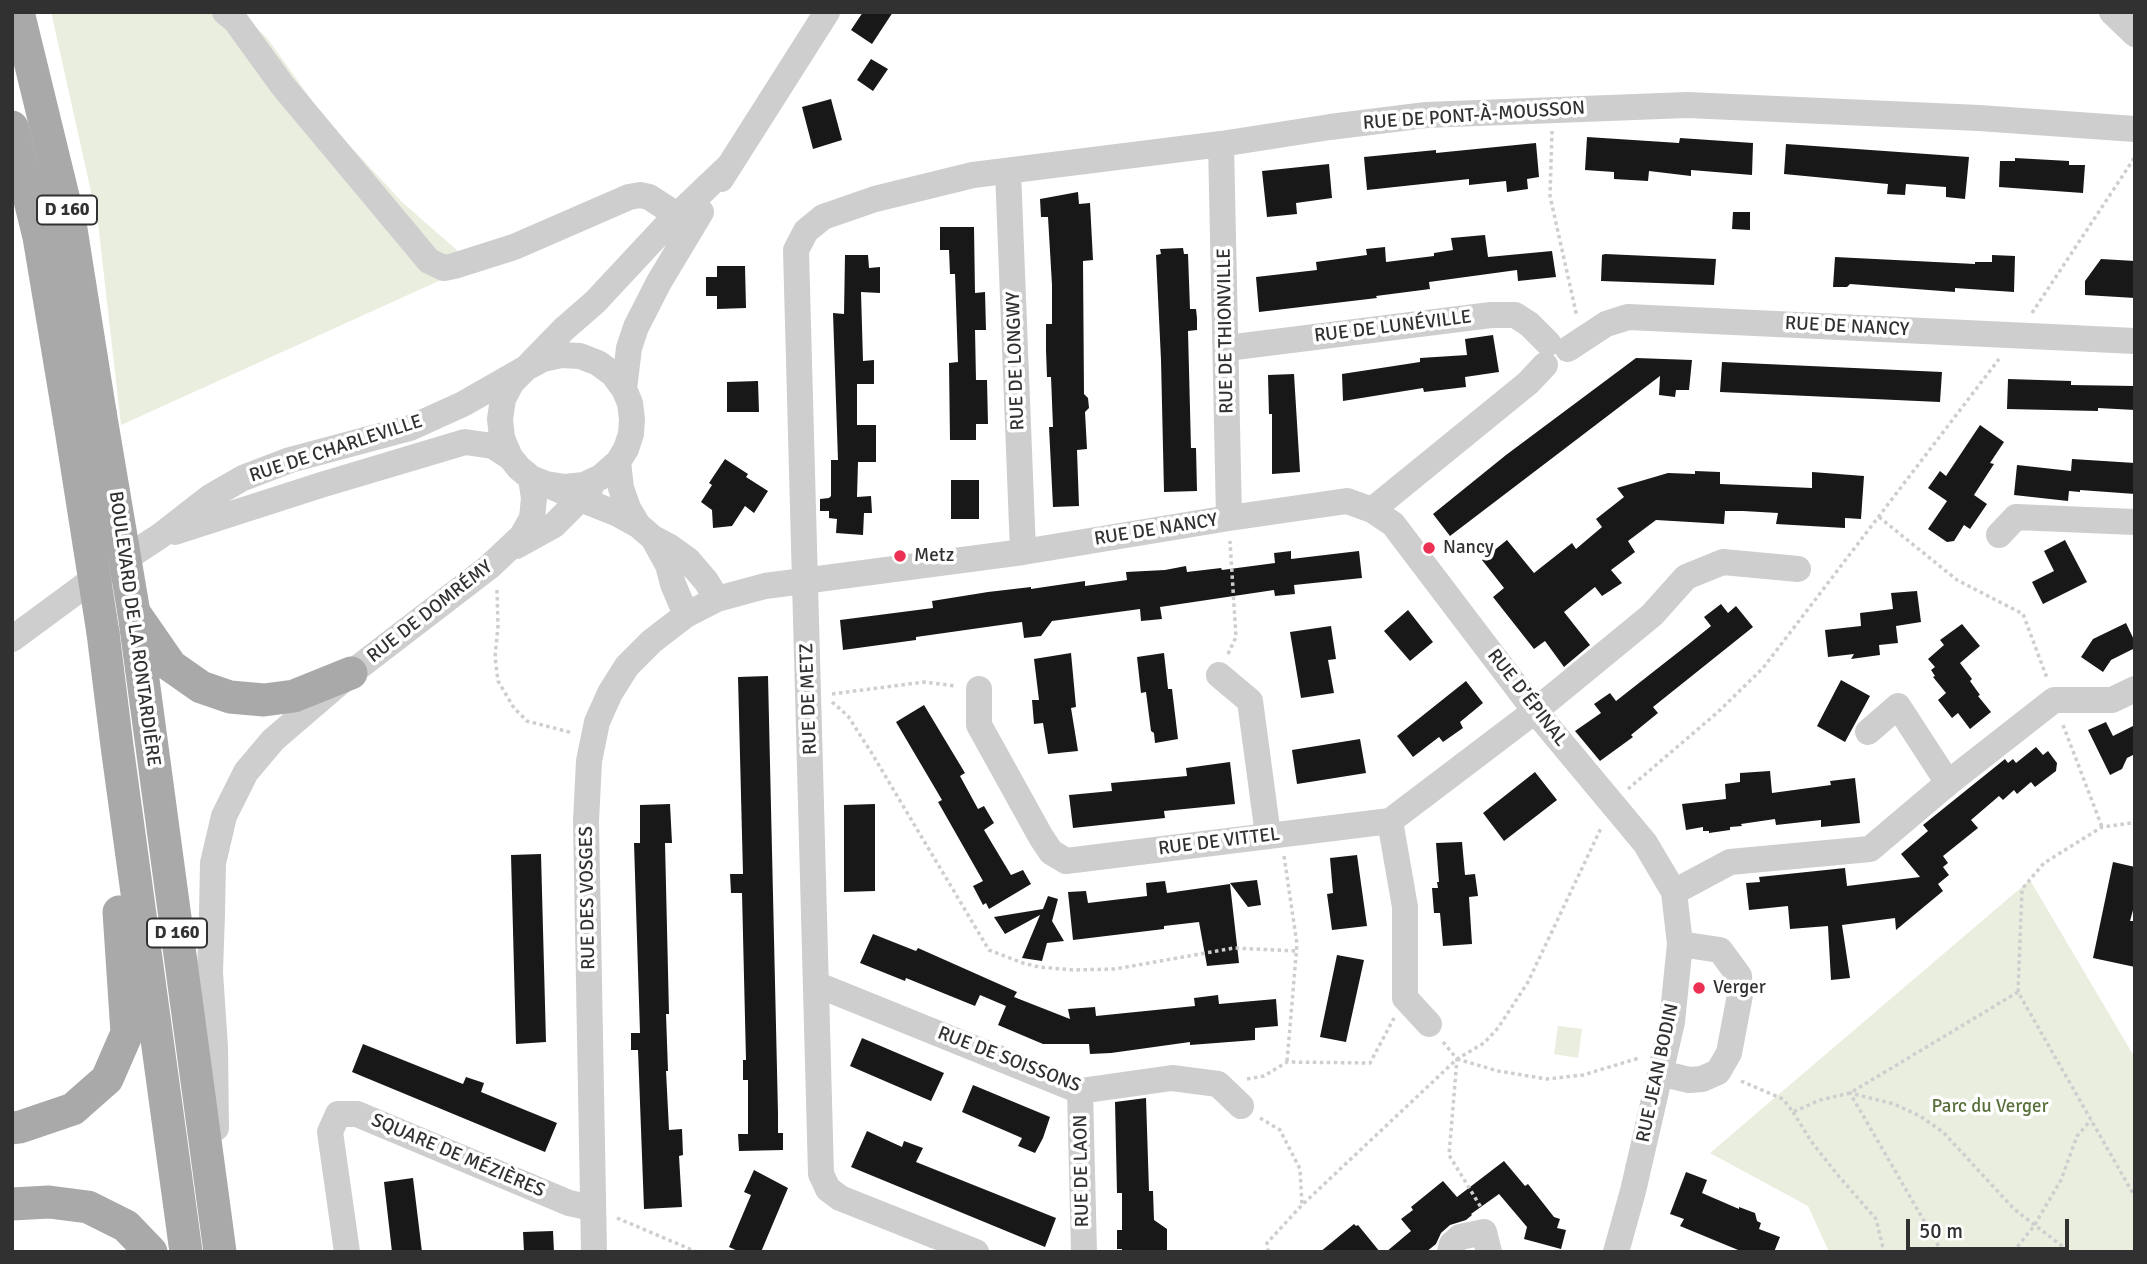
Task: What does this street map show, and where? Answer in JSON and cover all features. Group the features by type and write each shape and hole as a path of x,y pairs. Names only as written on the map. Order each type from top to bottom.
{"main road":[{"name":"BOULEVARD DE LA RONTARDIÈRE","path":"18,12 71,229 103,634 186,1252"},
{"name":"BOULEVARD DE LA RONTARDIÈRE","path":"12,127 134,613 220,1252"},
{"path":"134,613 171,666 201,687 230,696 264,700 294,695 351,673"},
{"path":"12,1128 73,1109 107,1079 127,1033 111,806 117,746"},
{"path":"12,1204 49,1202 88,1208 126,1226 151,1252"}],"street":[{"path":"225,12 235,20 282,85 429,261 444,268 514,247 629,197 649,197 686,220"},
{"name":"RUE DE CHARLEVILLE","path":"15,638 88,583 160,537 210,497 243,478 290,460 410,428 463,404 526,368 564,329 686,220 729,166 827,12"},
{"path":"2112,12 2135,34"},
{"name":"RUE DE PONT-À-MOUSSON","path":"823,217 875,199 973,174 1222,144 1426,115 1687,105 1979,118 2135,129"},
{"name":"RUE DE THIONVILLE","path":"1222,144 1229,518"},
{"name":"RUE DE LONGWY","path":"1009,171 1023,552"},
{"name":"RUE DE METZ","path":"823,217 806,231 796,250 818,985 821,1174 828,1189 840,1198 976,1252"},
{"name":"RUE DE CHARLEVILLE","path":"624,389 629,348 636,327 660,282 686,220"},
{"name":"RUE DE LUNÉVILLE","path":"1227,348 1491,315 1514,315 1529,324 1554,353"},
{"name":"RUE DE NANCY","path":"717,599 765,586 1023,552 1347,501 1372,510 1528,383 1554,353 1606,324 1628,317 2135,341"},
{"path":"539,481 565,487 584,485 610,470 626,449 632,426 630,403 624,389 612,374 598,363 580,356 561,355 543,359 526,368 512,382 503,399 500,419 502,438 510,457 519,468 539,481 618,514 670,547 688,560 717,599"},
{"name":"RUE DE CHARLEVILLE","path":"160,537 465,442 493,446 510,457"},
{"path":"610,470 621,488 628,508 668,565 686,615"},
{"name":"RUE DE DOMRÉMY","path":"214,1213 215,1047 210,961 213,863 224,816 246,772 273,740 351,673 499,559 554,525 610,470"},
{"name":"RUE DE DOMRÉMY","path":"499,559 523,536 532,518 539,481"},
{"name":"RUE D’ÉPINAL","path":"1372,510 1393,524 1535,710 1645,843 1674,892"},
{"path":"1999,535 2016,517 2135,522"},
{"path":"1429,1024 1405,998 1405,906 1391,821 1535,710 1651,615 1686,577 1723,562 1798,569"},
{"name":"RUE DES VOSGES","path":"594,1252 586,821 589,761 597,722 610,693 627,666 652,640 686,615 717,599"},
{"path":"1219,675 1250,701 1274,834"},
{"name":"RUE DE VITTEL","path":"979,689 979,725 1041,837 1051,852 1066,861 1391,821"},
{"path":"1674,892 1730,862 1870,849 1948,783 2054,700 2112,700 2135,689"},
{"path":"1868,732 1898,706 1948,783"},
{"name":"RUE JEAN BODIN","path":"1616,1252 1672,1022 1680,944 1674,892"},
{"path":"1663,1063 1689,1080 1702,1079 1718,1072 1729,1053 1740,995 1740,976 1720,950 1680,944"},
{"name":"RUE DE SOISSONS","path":"818,985 1080,1091 1172,1078 1217,1084"},
{"path":"1217,1084 1241,1106"},
{"name":"RUE DE LAON","path":"1080,1091 1084,1252"},
{"name":"SQUARE DE MÉZIÈRES","path":"347,1252 330,1132 338,1114 357,1114 569,1203 592,1208"},
{"path":"1450,1252 1452,1244 1460,1237 1487,1242"}],"path":[{"path":"1553,109 1550,196 1577,318 1594,333"},
{"path":"1262,1252 1302,1205 1457,1059 1484,1043 1498,1028 1528,982 1612,804 1718,712 1763,668 2018,335 2135,157"},
{"path":"1879,517 1957,580 2023,614 2102,827"},
{"path":"1219,675 1236,638 1229,518"},
{"path":"499,559 495,657 498,681 514,708 527,721 594,738"},
{"path":"979,689 924,682 825,694 848,716 989,950 1039,967 1074,970 1115,969 1234,948 1297,951"},
{"path":"2135,820 2131,823 2102,827 2044,863 2022,889 2018,992 2135,1197"},
{"path":"1274,834 1297,951 1287,1062"},
{"path":"1794,1112 1820,1100 1850,1093 2018,992"},
{"path":"1217,1084 1264,1076 1287,1062 1370,1063 1405,998"},
{"path":"1429,1024 1457,1059 1498,1071 1547,1079 1583,1074 1642,1057 1663,1063"},
{"path":"1457,1059 1449,1154 1482,1209 1487,1242"},
{"path":"1718,1072 1783,1099 1836,1174 1876,1219 1884,1252"},
{"path":"1850,1093 1894,1104 1920,1116 1943,1132 2014,1209 2062,1246 2065,1252"},
{"path":"1850,1093 1941,1252"},
{"path":"1241,1106 1280,1130 1300,1168 1302,1205"},
{"path":"2013,1252 2034,1226 2061,1180 2077,1136 2091,1120"},
{"path":"592,1208 697,1252"},
{"path":"1267,1243 1268,1252"}],"green space":[{"path":"51,12 240,12 267,38 326,120 403,203 474,265 121,425 98,223"},
{"name":"Parc du Verger","path":"2030,880 2135,1058 2135,1252 1829,1252 1808,1206 1710,1153"},
{"path":"1558,1026 1582,1029 1578,1058 1554,1054"}],"building":[{"path":"863,12 893,12 872,44 851,30"},
{"path":"871,59 888,69 873,91 857,80"},
{"path":"831,99 842,140 813,149 802,107"},
{"path":"1587,137 1679,143 1680,138 1753,143 1752,175 1691,170 1691,176 1649,171 1648,181 1614,179 1614,172 1585,170"},
{"path":"1536,143 1539,177 1527,179 1528,189 1507,192 1506,181 1469,185 1469,179 1367,190 1364,157"},
{"path":"1786,144 1969,157 1965,199 1946,197 1946,187 1906,184 1905,195 1887,194 1888,184 1784,174"},
{"path":"2015,158 2069,161 2069,165 2085,165 2083,193 1999,187 2000,161 2015,161"},
{"path":"1329,164 1332,198 1296,203 1297,214 1267,217 1262,171"},
{"path":"1078,192 1079,204 1090,203 1093,260 1083,261 1084,394 1088,398 1089,408 1085,412 1087,449 1077,450 1079,506 1053,507 1049,427 1053,427 1051,377 1047,377 1046,350 1046,324 1052,324 1052,285 1048,217 1041,217 1040,199"},
{"path":"1733,212 1750,212 1750,230 1732,229"},
{"path":"940,227 974,227 975,293 985,292 986,330 975,330 976,380 987,380 988,424 976,424 976,440 950,440 949,363 958,362 955,274 950,274 949,250 940,250"},
{"path":"1485,235 1488,257 1552,251 1556,277 1518,281 1517,270 1429,282 1430,289 1376,296 1377,298 1259,312 1256,277 1317,270 1316,262 1367,255 1366,249 1385,247 1386,262 1434,256 1434,253 1453,250 1451,238"},
{"path":"1183,248 1184,254 1188,254 1190,309 1196,309 1197,318 1197,330 1188,331 1191,448 1196,448 1197,491 1164,492 1156,255 1161,254 1160,249"},
{"path":"845,255 868,255 869,268 880,267 880,293 861,292 863,361 874,360 874,384 857,384 857,425 876,425 876,462 858,462 857,497 871,496 872,513 864,513 863,535 836,533 837,519 829,518 829,511 820,511 820,499 831,496 831,460 838,460 833,313 844,314"},
{"path":"1602,255 1716,259 1714,285 1601,281"},
{"path":"1992,255 2015,256 2014,292 1955,288 1955,292 1850,284 1847,287 1833,287 1835,257 1975,264 1992,262"},
{"path":"2101,259 2135,261 2135,298 2085,295 2085,281"},
{"path":"717,266 745,266 746,308 717,309 717,296 706,296 706,277 717,277"},
{"path":"1493,335 1499,372 1465,377 1466,387 1424,392 1423,388 1343,401 1342,374 1420,362 1420,358 1467,355 1465,339"},
{"path":"1636,358 1692,360 1689,390 1676,390 1675,397 1659,395 1660,376 1450,536 1433,514 1506,455"},
{"path":"1722,362 1942,372 1940,402 1720,392"},
{"path":"1294,374 1300,472 1272,474 1272,414 1269,414 1268,375"},
{"path":"2008,379 2071,381 2071,385 2135,386 2135,410 2007,409"},
{"path":"758,381 759,412 727,412 727,382"},
{"path":"1980,425 2004,442 1990,463 1994,464 1974,495 1987,504 1970,529 1964,525 1954,541 1947,542 1928,529 1947,501 1928,488 1940,471 1946,476"},
{"path":"725,459 768,491 754,513 745,506 732,526 713,528 712,510 701,502 712,485 709,483"},
{"path":"2072,459 2135,463 2135,494 2069,491 2068,501 2014,495 2017,465 2071,471"},
{"path":"1695,471 1720,472 1720,484 1812,488 1812,472 1864,476 1861,519 1845,518 1845,528 1776,524 1778,513 1743,511 1725,511 1724,524 1656,520 1628,541 1635,552 1611,570 1622,583 1602,596 1595,587 1564,612 1590,645 1564,667 1545,641 1534,649 1493,597 1504,588 1482,560 1507,540 1534,573 1572,543 1576,549 1602,527 1596,519 1624,497 1617,488 1668,473 1695,474"},
{"path":"951,480 979,480 979,519 951,519"},
{"path":"2065,540 2087,582 2043,604 2032,582 2054,571 2044,551"},
{"path":"1291,551 1291,559 1359,551 1362,578 1294,585 1295,594 1275,596 1274,590 1160,607 1162,619 1141,621 1140,609 1052,621 1041,636 1024,638 1022,622 843,650 840,620 933,608 932,601 988,592 1085,581 1085,586 1127,580 1126,572 1186,566 1187,572 1222,570 1275,563 1274,553"},
{"path":"1917,591 1921,622 1896,626 1898,643 1879,645 1880,655 1851,659 1854,654 1828,657 1825,630 1861,626 1860,613 1893,609 1891,593"},
{"path":"1721,604 1728,613 1736,606 1753,627 1653,707 1658,713 1631,735 1633,737 1600,761 1575,731 1601,713 1594,704 1610,693 1616,701 1690,643 1711,626 1704,617"},
{"path":"1408,610 1433,642 1410,661 1384,631"},
{"path":"2126,623 2135,648 2111,660 2103,672 2081,657 2093,639"},
{"path":"1962,624 1980,646 1960,663 1972,679 1970,681 1980,695 1978,696 1991,712 1970,729 1958,713 1952,718 1938,700 1946,693 1933,677 1935,676 1931,670 1935,667 1928,659 1944,645 1940,640"},
{"path":"1331,626 1336,659 1328,660 1334,693 1301,698 1290,632"},
{"path":"1071,653 1076,707 1071,708 1078,751 1048,754 1043,723 1034,724 1032,700 1039,700 1034,659"},
{"path":"1164,653 1168,689 1172,689 1178,739 1155,743 1146,692 1141,693 1137,657"},
{"path":"768,676 778,1133 783,1133 783,1150 739,1151 738,1134 748,1134 748,1080 743,1080 743,1060 746,1060 742,893 731,893 730,874 743,874 738,677"},
{"path":"1841,680 1870,696 1845,742 1817,726"},
{"path":"1466,681 1483,703 1460,722 1463,728 1443,742 1439,737 1413,757 1397,736"},
{"path":"924,705 965,773 960,776 978,809 984,806 994,823 984,830 1011,875 1023,870 1031,884 989,909 986,903 983,905 973,886 983,881 938,802 942,800 896,722"},
{"path":"2106,722 2113,736 2135,725 2135,754 2127,758 2122,769 2110,775 2088,730"},
{"path":"1360,739 1366,773 1297,784 1292,750"},
{"path":"2036,747 2043,755 2048,751 2057,763 2056,771 2035,787 2031,782 2017,794 2014,790 2003,800 1999,796 1971,820 1978,828 1943,856 1948,863 1943,867 1949,875 1938,884 1943,891 1896,930 1895,918 1842,925 1850,978 1831,980 1828,926 1790,929 1788,906 1749,910 1746,883 1760,882 1759,877 1845,868 1847,886 1920,877 1901,854 1928,831 1923,825 2005,759 2008,763 2013,759 2016,763"},
{"path":"1230,762 1235,804 1164,811 1165,818 1073,828 1069,795 1112,791 1111,783 1187,776 1186,768"},
{"path":"1770,771 1772,793 1831,785 1830,781 1855,778 1860,823 1821,827 1821,820 1776,825 1775,819 1741,824 1742,826 1730,827 1730,830 1709,833 1703,831 1703,827 1686,830 1682,804 1726,799 1725,784 1740,782 1740,773"},
{"path":"1535,772 1557,800 1504,841 1483,813"},
{"path":"670,804 672,843 665,843 669,1014 666,1014 666,1071 669,1130 682,1129 683,1155 679,1156 682,1207 644,1209 638,1050 631,1050 631,1033 640,1033 634,843 640,843 640,805"},
{"path":"875,804 875,891 844,892 844,805"},
{"path":"1462,842 1465,875 1475,874 1478,896 1469,897 1472,944 1443,946 1440,913 1434,913 1432,888 1438,888 1439,882 1436,843"},
{"path":"541,854 546,1042 516,1044 511,855"},
{"path":"1357,855 1367,926 1332,930 1327,894 1333,893 1330,858"},
{"path":"2113,862 2135,867 2135,903 2130,921 2135,921 2135,967 2093,958"},
{"path":"1257,880 1261,905 1248,907 1230,883"},
{"path":"1165,881 1167,893 1230,884 1239,963 1207,966 1199,922 1073,940 1068,892 1086,891 1088,903 1147,896 1146,883"},
{"path":"1048,896 1058,899 1052,921 1064,941 1047,943 1042,961 1022,958 1040,915 1005,934 994,917 1043,909"},
{"path":"873,934 916,951 918,948 1017,992 1014,997 1070,1019 1068,1009 1095,1007 1096,1016 1195,1006 1194,998 1218,995 1219,1004 1276,999 1278,1026 1255,1028 1255,1040 1190,1045 1190,1042 1111,1053 1090,1054 1089,1044 1043,1044 998,1025 1006,1006 980,995 975,1006 860,963"},
{"path":"1337,955 1364,960 1346,1042 1320,1037"},
{"path":"862,1038 944,1073 931,1101 850,1066"},
{"path":"363,1044 463,1084 466,1077 484,1083 481,1092 557,1123 545,1152 352,1072"},
{"path":"973,1085 1050,1117 1035,1153 1018,1146 1022,1138 962,1112"},
{"path":"1146,1098 1149,1191 1153,1191 1154,1220 1167,1229 1167,1252 1122,1252 1122,1249 1117,1249 1117,1230 1122,1230 1122,1193 1117,1193 1115,1102"},
{"path":"867,1131 902,1147 904,1141 923,1148 916,1162 1056,1218 1045,1247 851,1167"},
{"path":"1504,1161 1525,1186 1528,1184 1554,1217 1560,1219 1557,1228 1566,1230 1561,1249 1524,1239 1527,1227 1499,1194 1466,1220 1450,1225 1441,1233 1436,1244 1426,1252 1386,1252 1411,1231 1401,1219 1413,1210 1411,1207 1443,1181 1457,1197"},
{"path":"754,1170 788,1188 761,1252 740,1252 729,1247 751,1195 744,1192"},
{"path":"1686,1172 1707,1180 1702,1193 1755,1213 1757,1221 1761,1223 1759,1229 1780,1237 1774,1252 1743,1252 1680,1226 1684,1219 1670,1214"},
{"path":"413,1178 422,1252 392,1252 384,1182"},
{"path":"1354,1224 1358,1225 1380,1252 1320,1252"},
{"path":"553,1231 554,1252 524,1252 523,1232"}],"place":[{"name":"Nancy","path":"1429,548"},
{"name":"Metz","path":"900,556"},
{"name":"Verger","path":"1699,988"}]}
